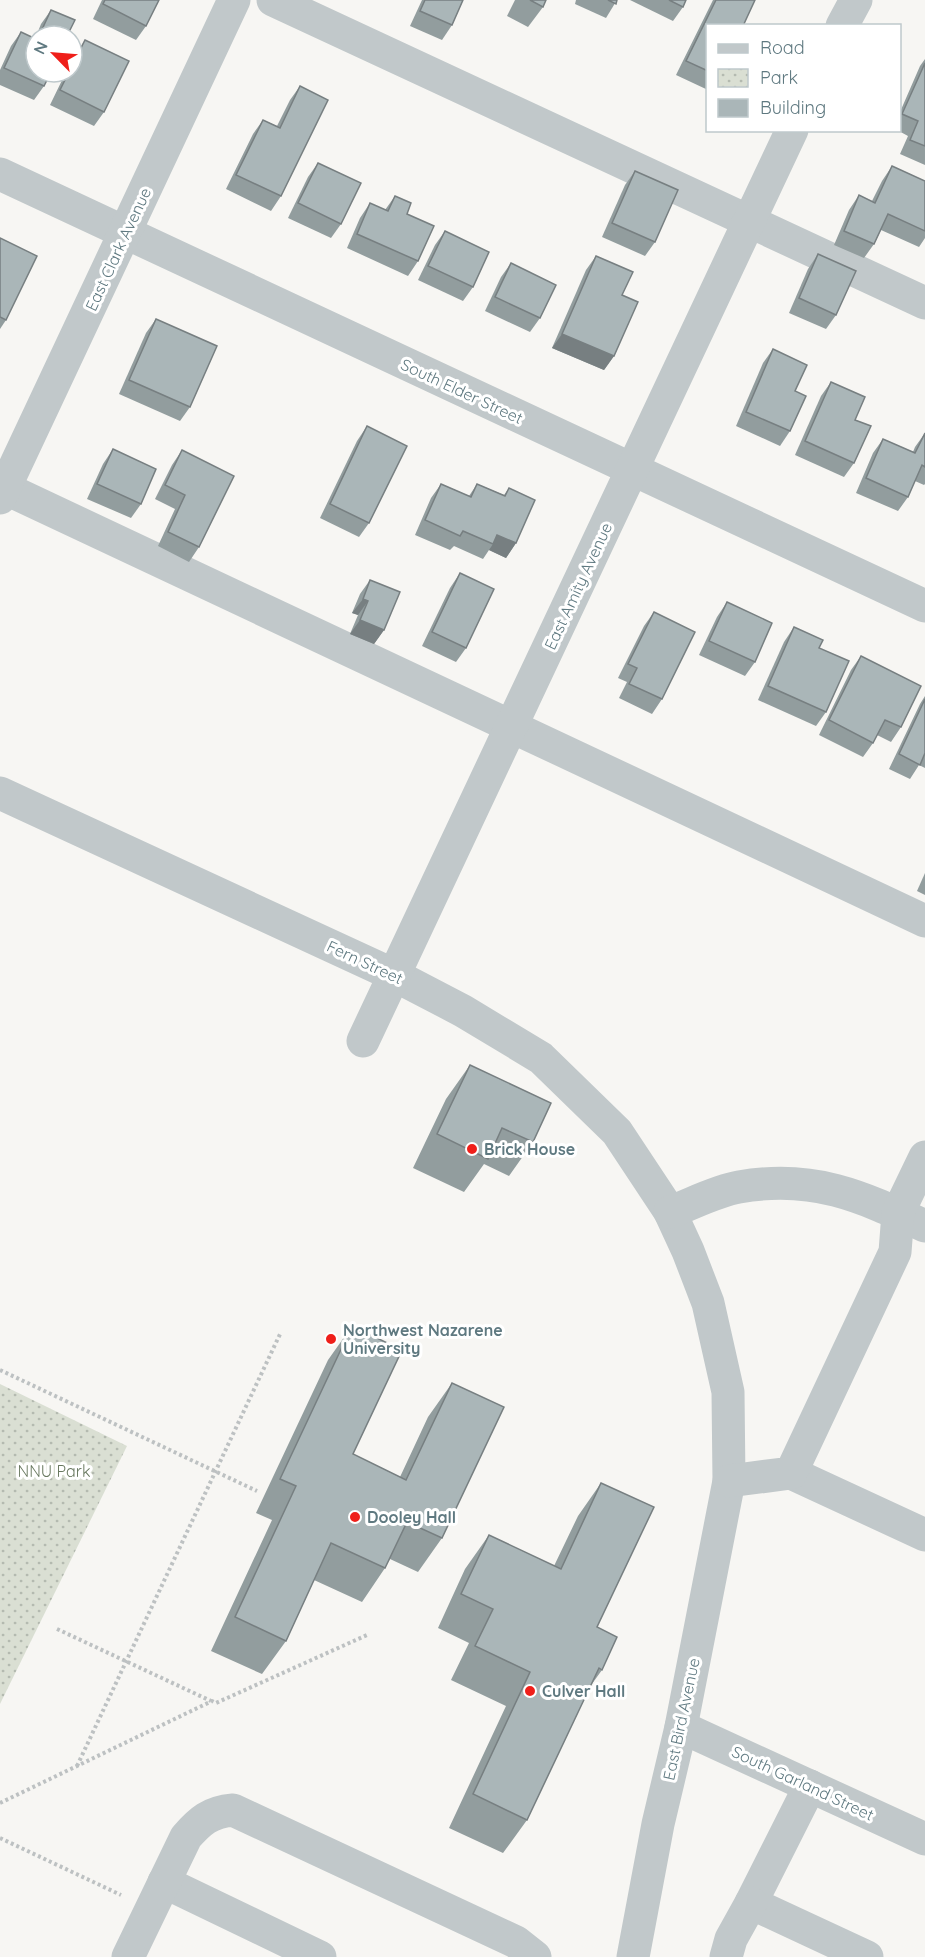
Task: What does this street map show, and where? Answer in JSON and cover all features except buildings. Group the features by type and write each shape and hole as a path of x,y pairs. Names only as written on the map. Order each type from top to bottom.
{"street":[{"name":"East Clark Avenue","path":"2,491 126,233 234,0"},
{"path":"273,0 925,303"},
{"path":"843,24 856,0"},
{"name":"East Amity Avenue","path":"363,1041 791,132"},
{"name":"South Elder Street","path":"0,174 925,606"},
{"path":"2,491 925,921"},
{"name":"Fern Street","path":"0,793 394,975 463,1011 541,1058 617,1132 670,1212"},
{"path":"791,1473 912,1220 925,1157"},
{"path":"670,1212 738,1187 800,1183 845,1191 912,1220"},
{"name":"East Bird Avenue","path":"633,1957 729,1481 728,1392 708,1302 670,1212"},
{"path":"729,1481 791,1473 925,1535"},
{"name":"South Garland Street","path":"681,1727 925,1839"},
{"path":"726,1957 730,1939 751,1904 810,1786"},
{"path":"128,1957 186,1837 200,1821 215,1812 233,1810 516,1942 535,1957"},
{"path":"158,1896 320,1957"},
{"path":"751,1904 867,1957"}],"path":[{"path":"77,1766 281,1332"},
{"path":"0,1371 257,1491"},
{"path":"57,1629 216,1703 367,1635"},
{"path":"0,1803 212,1701"},
{"path":"0,1838 158,1896"}],"green space":[{"name":"NNU Park","path":"0,1384 127,1446 0,1704"}],"place":[{"name":"Brick House","path":"472,1149"},
{"name":"Northwest Nazarene University","path":"331,1339"},
{"name":"Dooley Hall","path":"355,1517"},
{"name":"Culver Hall","path":"530,1691"}]}
